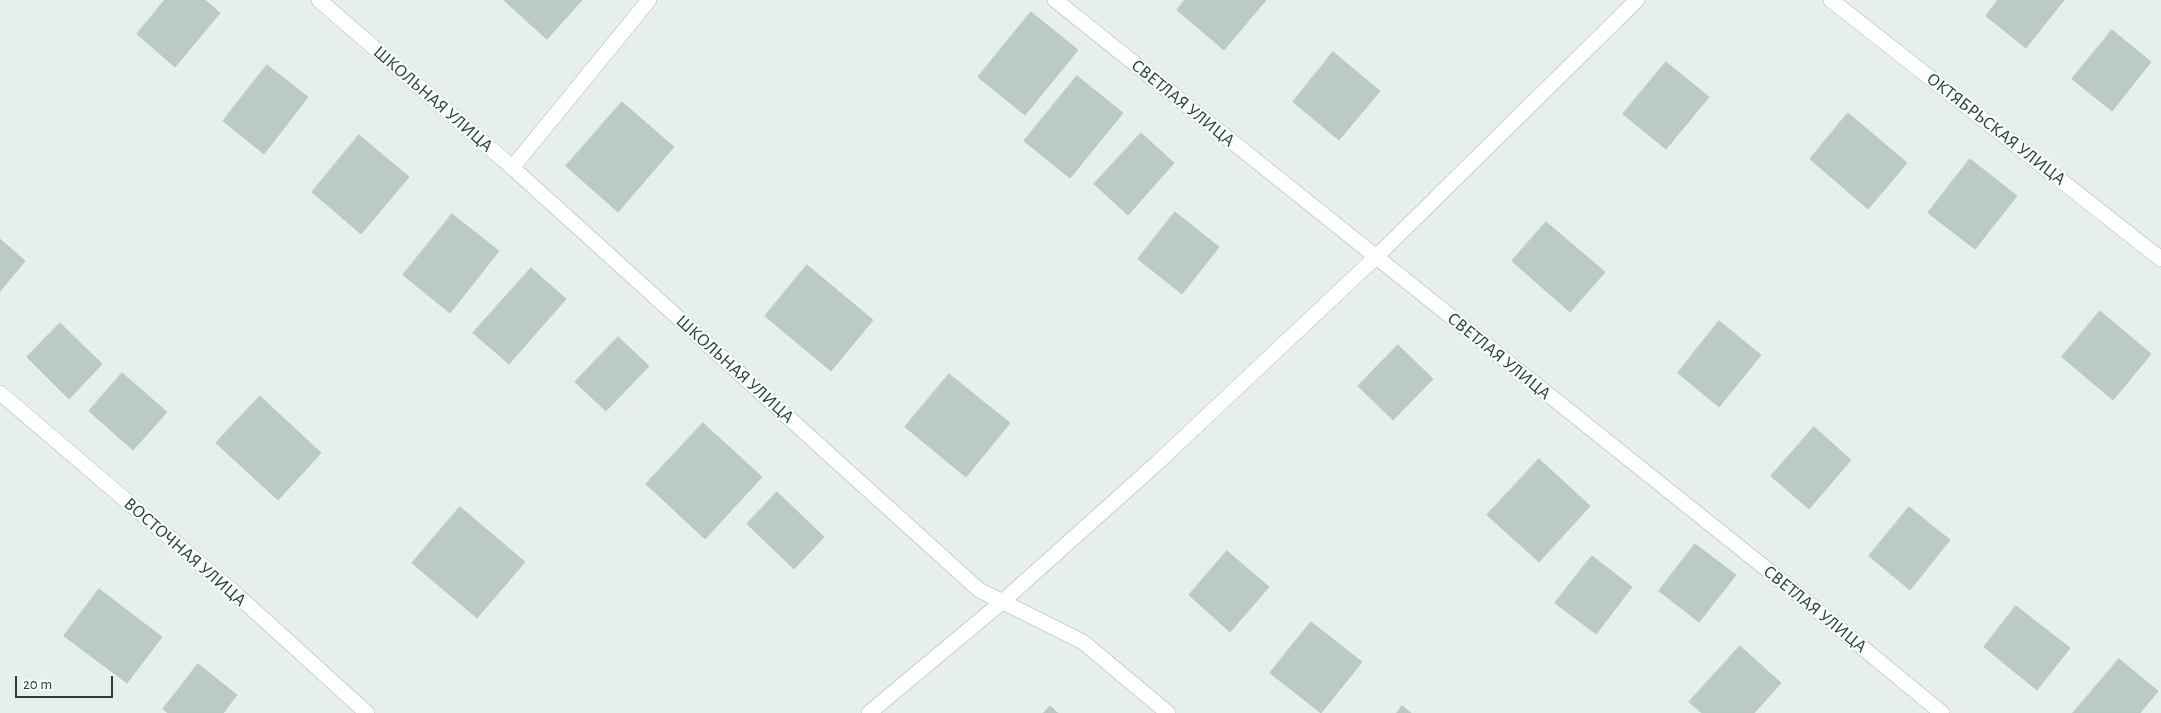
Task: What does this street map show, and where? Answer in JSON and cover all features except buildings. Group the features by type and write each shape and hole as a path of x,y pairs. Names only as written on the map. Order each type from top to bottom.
{"street":[{"name":"ШКОЛЬНАЯ УЛИЦА","path":"319,0 512,168 979,590 1084,642 1168,713"},
{"path":"512,168 649,0"},
{"name":"СВЕТЛАЯ УЛИЦА","path":"1054,0 1781,580 1942,713"},
{"path":"869,713 1002,602 1156,464 1376,257 1637,0"},
{"name":"ОКТЯБРЬСКАЯ УЛИЦА","path":"1831,0 2161,259"},
{"name":"ВОСТОЧНАЯ УЛИЦА","path":"0,393 236,595 367,713"}]}
